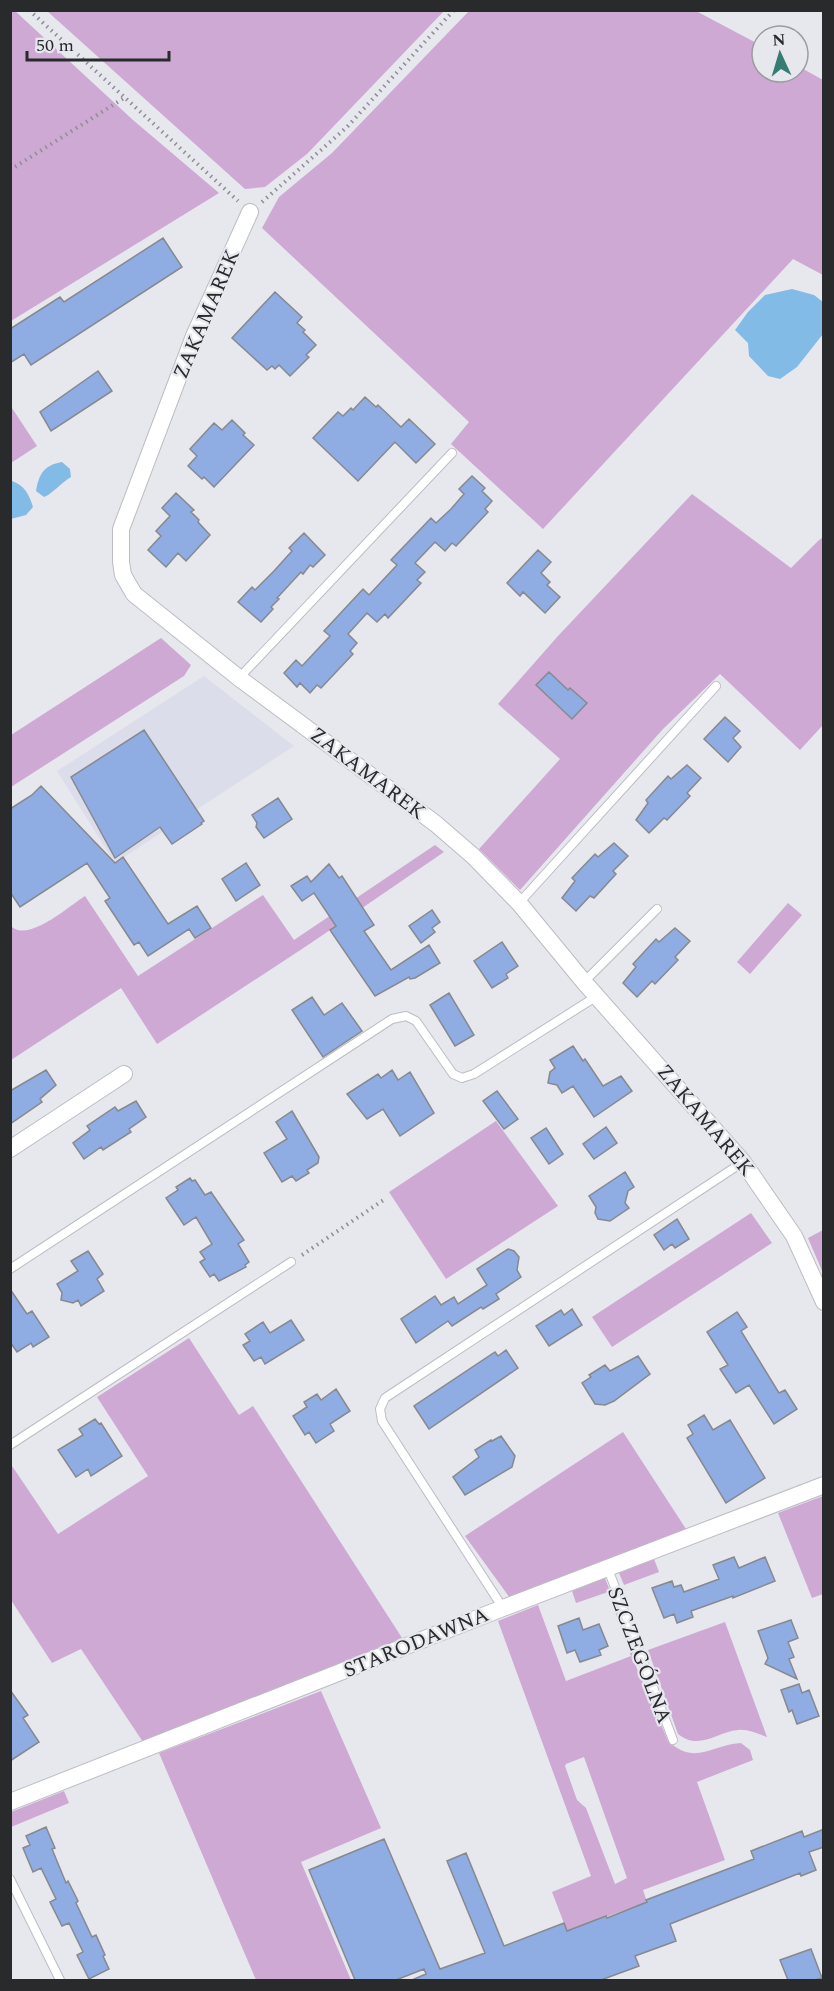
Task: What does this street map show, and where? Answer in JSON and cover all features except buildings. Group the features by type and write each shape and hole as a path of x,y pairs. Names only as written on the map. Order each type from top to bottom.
{"street":[{"name":"ZAKAMAREK","path":"250,212 194,336 121,529 119,551 123,575 134,594 239,678 436,824 473,856 519,903 584,982 743,1162 794,1236 824,1302"},
{"path":"10,1149 124,1074"},
{"name":"STARODAWNA","path":"10,1802 503,1608 824,1485"}],"lane":[{"path":"239,678 452,453"},
{"path":"519,903 716,686"},
{"path":"584,982 657,909"},
{"path":"10,1269 392,1019 406,1016 416,1021 453,1074 462,1078 474,1074 597,995"},
{"path":"503,1608 382,1421 380,1409 385,1398 743,1162"},
{"path":"10,1445 291,1262"},
{"name":"SZCZEGÓLNA","path":"608,1569 673,1740"},
{"path":"10,1879 60,1980"}],"path":[{"path":"29,10 250,212 347,127 454,10"},
{"path":"10,170 124,98"},
{"path":"291,1262 385,1199"}],"shaded area":[{"path":"14,10 133,120 219,193 11,321 10,11"},
{"path":"47,11 444,11 307,154 265,187 245,189"},
{"path":"469,11 696,11 750,40 750,84 810,84 810,73 823,80 823,275 793,259 543,529 451,444 469,422 262,228 279,197 332,153"},
{"path":"10,405 37,446 11,463 10,463"},
{"path":"692,494 791,568 823,537 823,725 800,750 720,674 663,729 520,890 479,849 560,759 498,704 558,636"},
{"path":"161,638 191,665 184,676 11,787 11,735"},
{"path":"204,676 294,746 115,863 57,771"},
{"path":"435,845 444,852 157,1044 121,988 11,1060 10,925 17,930 37,927 85,896 138,976 263,895 294,940"},
{"path":"788,903 802,915 750,974 737,962"},
{"path":"496,1121 558,1206 446,1279 389,1192"},
{"path":"751,1213 772,1243 612,1347 592,1317"},
{"path":"823,1230 823,1273 808,1238"},
{"path":"189,1338 239,1415 253,1406 404,1641 143,1742 81,1649 52,1663 11,1600 10,1463 58,1534 148,1476 97,1397"},
{"path":"623,1432 686,1529 510,1598 465,1536"},
{"path":"823,1496 823,1594 812,1598 778,1513"},
{"path":"654,1559 659,1572 624,1585 619,1573"},
{"path":"605,1578 635,1655 632,1657 668,1741 687,1752 695,1753 741,1743 750,1750 753,1760 697,1782 725,1860 643,1890 647,1902 567,1931 552,1892 591,1876 498,1621 538,1605 566,1681 631,1656 608,1592 576,1603 572,1591","holes":["584,1757 627,1878 615,1884 586,1808 577,1800 566,1764"]},
{"path":"725,1622 767,1737 742,1730 730,1731 701,1741 686,1739 678,1734 648,1650"},
{"path":"321,1691 381,1828 301,1862 351,1980 256,1980 159,1753"},
{"path":"64,1791 69,1803 11,1827 11,1812"}],"water":[{"path":"792,289 814,295 823,302 823,334 797,367 780,379 768,376 749,356 748,343 735,330 748,312 765,295"},
{"path":"62,462 70,469 71,477 44,497 36,491 43,471 51,465"},
{"path":"12,481 26,491 33,507 26,515 11,519 10,482"}]}
